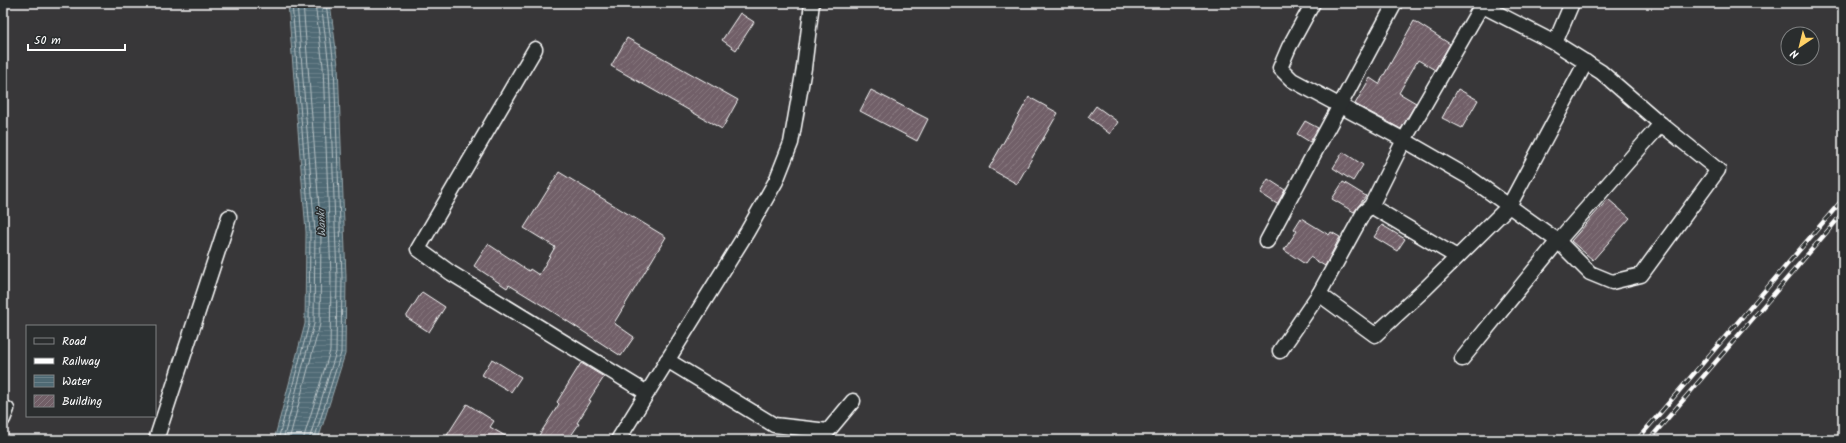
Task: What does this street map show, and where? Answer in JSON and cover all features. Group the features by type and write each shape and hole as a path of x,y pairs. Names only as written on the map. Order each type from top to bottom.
{"street":[{"path":"618,440 747,232 776,182 791,144 804,68 812,3"},
{"path":"1280,351 1319,294 1364,212 1370,206 1404,140 1481,4 1555,42 1601,72 1661,124 1718,170 1641,275 1612,282 1590,273 1558,241 1470,178 1404,140 1292,80 1280,68 1289,47 1313,3"},
{"path":"1267,242 1395,3"},
{"path":"1555,42 1572,3"},
{"path":"535,49 418,249 451,273 647,393"},
{"path":"1319,294 1375,335 1509,206 1586,62"},
{"path":"1462,359 1558,241 1661,124"},
{"path":"1370,206 1457,257"},
{"path":"156,440 229,217"},
{"path":"667,360 774,425 828,431 853,401"}],"water":[{"name":"Wanki","path":"288,3 330,3 338,65 346,277 345,354 318,440 274,440 305,324 306,232"}],"building":[{"path":"740,13 754,22 736,50 722,40"},
{"path":"1414,21 1450,44 1435,70 1418,60 1399,93 1416,103 1401,129 1355,104 1370,78 1379,84"},
{"path":"627,38 738,100 722,129 611,66"},
{"path":"1458,89 1478,100 1462,128 1442,118"},
{"path":"871,90 928,119 917,141 860,111"},
{"path":"1029,97 1058,113 1017,184 989,168"},
{"path":"1096,106 1118,122 1110,134 1088,117"},
{"path":"1305,121 1318,128 1310,142 1297,134"},
{"path":"1343,152 1363,165 1353,181 1333,168"},
{"path":"559,172 666,237 614,323 634,337 621,356 550,310 509,285 507,288 474,266 488,244 529,271 530,269 539,275 555,247 524,228"},
{"path":"1268,179 1285,190 1277,204 1260,193"},
{"path":"1343,182 1366,196 1354,212 1332,199"},
{"path":"1608,199 1630,218 1593,260 1571,241"},
{"path":"1301,218 1329,235 1331,232 1340,237 1325,266 1310,257 1305,264 1284,250 1297,231 1294,229"},
{"path":"1382,225 1405,239 1397,251 1374,237"},
{"path":"422,292 445,307 429,332 406,317"},
{"path":"492,359 521,377 511,392 482,375"},
{"path":"581,363 604,377 589,400 591,401 577,423 579,424 568,440 536,440 559,404 557,402"},
{"path":"467,404 494,421 490,427 512,440 444,440"}],"railway":[{"path":"1637,440 1843,199"},
{"path":"1649,440 1843,213"}]}
